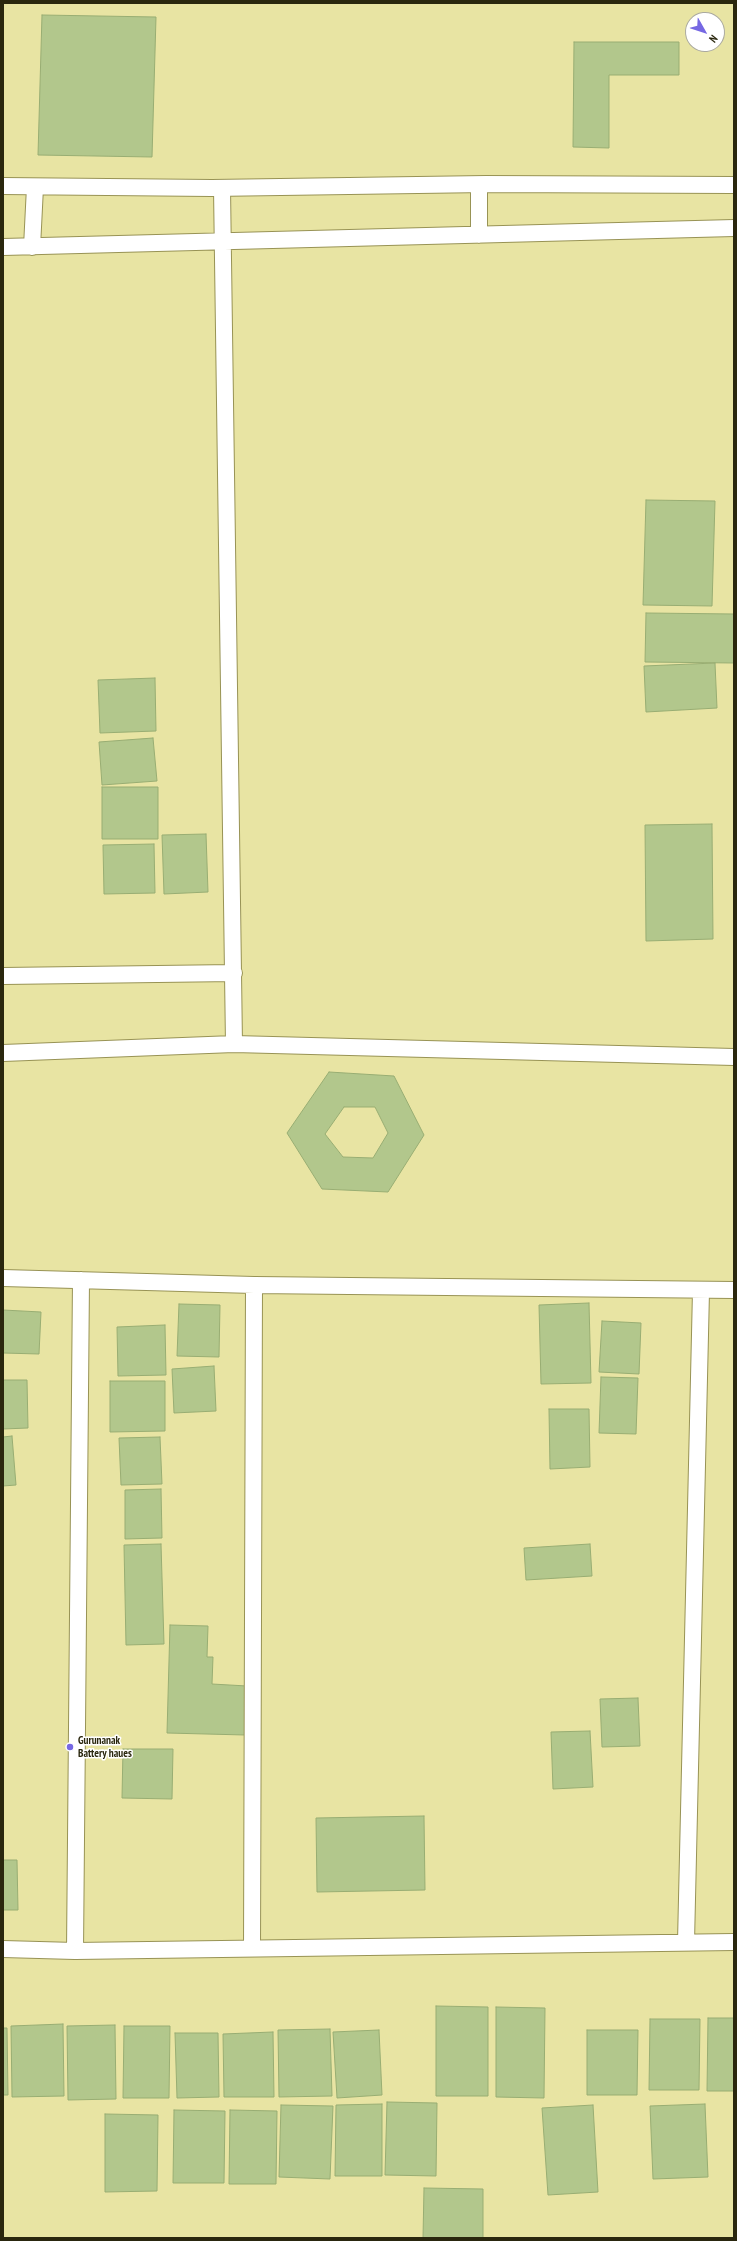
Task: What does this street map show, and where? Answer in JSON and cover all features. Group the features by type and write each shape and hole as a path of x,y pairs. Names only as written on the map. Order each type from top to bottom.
{"lane":[{"path":"479,185 479,235"},
{"path":"3,186 222,188 479,185 734,185"},
{"path":"32,247 35,187"},
{"path":"222,188 234,1044"},
{"path":"3,247 222,243 734,228"},
{"path":"3,976 234,973"},
{"path":"3,1053 234,1044 734,1057"},
{"path":"3,1278 254,1285 700,1291 734,1290"},
{"path":"75,1951 81,1280"},
{"path":"252,1948 254,1285"},
{"path":"686,1942 700,1291"},
{"path":"3,1949 75,1951 734,1942"}],"building":[{"path":"42,15 156,17 152,157 38,155"},
{"path":"574,42 679,42 679,75 609,75 609,148 573,147"},
{"path":"646,500 715,501 712,606 643,605"},
{"path":"646,613 734,614 734,663 645,662"},
{"path":"715,663 717,708 646,712 644,666"},
{"path":"155,678 156,731 100,733 98,680"},
{"path":"153,738 157,781 102,785 99,742"},
{"path":"102,787 158,787 158,839 102,839"},
{"path":"712,824 713,939 646,941 645,825"},
{"path":"206,834 208,892 164,894 162,835"},
{"path":"154,844 155,893 104,894 103,845"},
{"path":"329,1072 394,1076 424,1135 388,1192 322,1189 287,1133","holes":["344,1107 375,1107 388,1133 373,1158 343,1157 325,1134"]},
{"path":"589,1303 591,1383 541,1384 539,1305"},
{"path":"179,1304 220,1305 219,1357 177,1356"},
{"path":"3,1310 41,1312 39,1354 3,1353"},
{"path":"602,1321 641,1323 639,1374 599,1372"},
{"path":"165,1325 166,1375 118,1376 117,1327"},
{"path":"214,1366 216,1411 174,1413 172,1369"},
{"path":"601,1377 638,1378 636,1434 599,1433"},
{"path":"3,1380 27,1380 28,1428 3,1429"},
{"path":"110,1381 165,1381 165,1431 110,1432"},
{"path":"549,1409 589,1409 590,1467 550,1469"},
{"path":"12,1436 16,1485 3,1486 3,1437"},
{"path":"160,1437 162,1484 121,1485 119,1438"},
{"path":"161,1489 162,1538 125,1539 125,1490"},
{"path":"161,1544 164,1644 126,1645 124,1545"},
{"path":"590,1544 592,1576 526,1580 524,1548"},
{"path":"170,1625 208,1626 207,1657 213,1657 212,1684 247,1686 245,1735 167,1733"},
{"path":"638,1698 640,1746 602,1747 600,1699"},
{"path":"590,1731 593,1787 553,1789 551,1732"},
{"path":"123,1749 173,1749 172,1799 122,1798"},
{"path":"424,1816 425,1890 317,1892 316,1818"},
{"path":"3,1860 17,1860 18,1910 3,1910"},
{"path":"436,2006 488,2007 488,2096 436,2096"},
{"path":"496,2007 545,2008 544,2098 496,2097"},
{"path":"708,2018 734,2018 734,2091 707,2091"},
{"path":"650,2019 700,2019 699,2090 649,2090"},
{"path":"63,2024 64,2096 12,2097 11,2026"},
{"path":"115,2025 116,2099 68,2100 67,2026"},
{"path":"124,2026 170,2026 169,2098 123,2098"},
{"path":"3,2028 7,2028 8,2095 3,2095"},
{"path":"330,2029 332,2096 279,2097 278,2030"},
{"path":"379,2030 382,2095 337,2098 333,2032"},
{"path":"587,2030 638,2030 637,2095 587,2095"},
{"path":"273,2032 274,2097 224,2097 223,2034"},
{"path":"175,2033 218,2033 219,2097 177,2098"},
{"path":"387,2102 437,2103 436,2176 385,2175"},
{"path":"382,2104 382,2176 335,2176 336,2105"},
{"path":"705,2104 708,2177 653,2179 650,2106"},
{"path":"281,2105 333,2106 330,2179 279,2177"},
{"path":"593,2105 598,2192 548,2195 542,2108"},
{"path":"174,2110 225,2111 224,2183 173,2183"},
{"path":"230,2110 277,2111 276,2184 229,2184"},
{"path":"105,2114 158,2115 157,2191 105,2192"},
{"path":"424,2188 483,2189 483,2238 423,2238"}],"place":[{"name":"Gurunanak Battery haues","path":"70,1747"}]}
